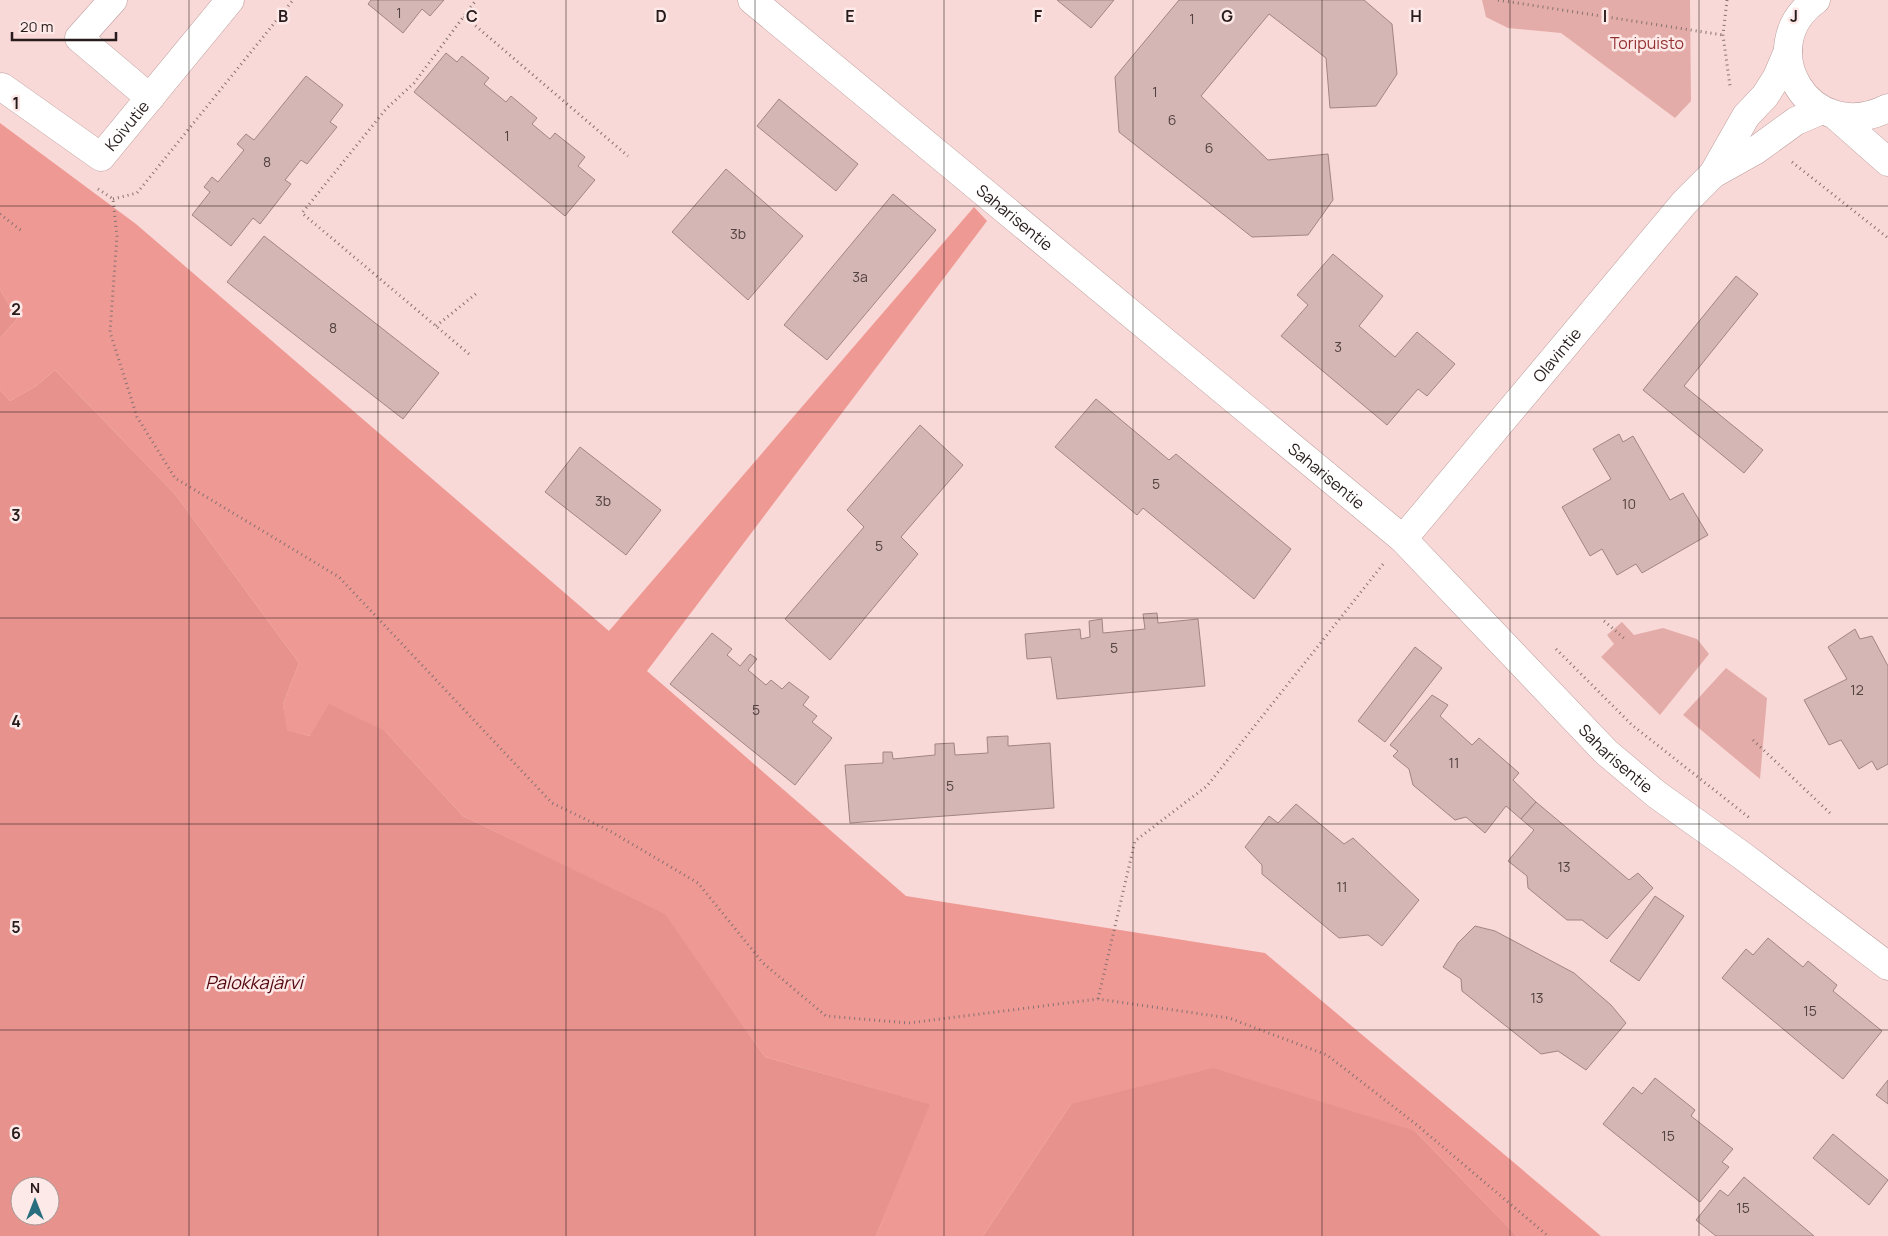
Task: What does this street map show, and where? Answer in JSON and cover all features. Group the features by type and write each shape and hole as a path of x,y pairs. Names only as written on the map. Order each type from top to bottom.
{"street":[{"path":"113,0 79,38 150,98"},
{"name":"Koivutie","path":"2,87 101,158 230,0"},
{"name":"Saharisentie","path":"752,0 1404,539 1606,752 1656,794 1744,857 1888,966"},
{"path":"1796,10 1816,0"},
{"name":"Olavintie","path":"1404,539 1678,210 1713,174 1746,116 1765,96 1777,77 1788,51 1796,10"},
{"path":"1788,51 1790,68 1798,89 1888,162"},
{"path":"1830,114 1855,118 1876,114 1888,108"},
{"name":"Olavintie","path":"1713,174 1756,150 1796,122 1830,114"}],"path":[{"path":"293,0 137,193 113,199 117,236 110,332 137,417 175,478 339,577 552,803 610,831 698,882 763,963 826,1016 909,1022 1098,999 1230,1018 1327,1055 1417,1125 1548,1236"},
{"path":"469,354 302,213 386,109 414,82 476,0"},
{"path":"1498,0 1723,36"},
{"path":"464,16 628,156"},
{"path":"0,214 23,232"},
{"path":"436,326 477,293"},
{"path":"1098,999 1135,841 1207,786 1404,539"},
{"path":"1604,621 1624,639"},
{"path":"1753,740 1832,815"}],"green space":[{"name":"Toripuisto","path":"1482,0 1690,0 1691,101 1675,118 1561,33 1508,28 1486,17"},
{"path":"1622,622 1634,635 1663,628 1697,639 1709,654 1660,715 1601,657 1614,644 1607,635"},
{"path":"1726,668 1767,698 1760,779 1683,715"}],"shaded area":[{"path":"0,123 136,224 609,631 974,207 987,221 647,671 906,896 1265,953 1601,1236 1517,1236 1415,1131 1071,1104 983,1236 876,1236 929,1104 765,1057 665,915 463,816 385,731 310,736 286,730 283,704 299,663 175,494 55,370 36,386 10,401 0,390 0,338 17,319 0,289"}],"water":[{"path":"0,289 17,319 0,338"},
{"name":"Palokkajärvi","path":"55,370 175,494 299,663 283,704 287,730 310,736 329,704 385,731 463,816 665,914 765,1057 930,1104 876,1236 0,1236 0,390 10,401 36,386"},
{"path":"1213,1068 1415,1131 1517,1236 983,1236 1071,1104"}],"building":[{"path":"371,0 444,0 430,16 422,9 403,33 368,4"},
{"path":"1057,0 1114,0 1091,28"},
{"path":"1179,0 1364,0 1392,24 1397,74 1376,106 1330,108 1326,58 1269,14 1201,96 1268,160 1328,154 1333,200 1308,235 1252,237 1119,132 1115,77"},
{"path":"446,53 457,62 462,56 489,78 484,84 506,102 511,96 537,118 532,124 550,139 555,133 585,157 578,166 595,180 565,216 414,92"},
{"path":"306,76 343,105 330,122 337,127 307,164 301,160 285,180 291,184 260,224 253,218 231,246 192,215 210,192 204,187 212,177 218,182 244,150 237,144 246,134 254,140"},
{"path":"779,99 858,164 836,191 757,126"},
{"path":"726,169 803,236 748,300 672,232"},
{"path":"893,194 936,230 827,360 784,325"},
{"path":"264,236 439,373 403,419 227,282"},
{"path":"1333,254 1383,296 1359,326 1395,357 1417,332 1455,364 1427,396 1418,389 1387,425 1281,336 1308,305 1297,295"},
{"path":"1736,276 1758,294 1684,386 1763,450 1744,473 1643,390"},
{"path":"1096,399 1169,460 1176,454 1291,549 1254,599 1143,508 1137,515 1055,447"},
{"path":"920,425 963,465 901,537 918,554 830,660 785,619 864,527 847,510"},
{"path":"1619,434 1623,442 1633,436 1670,500 1683,493 1708,535 1642,573 1636,564 1617,575 1602,549 1590,556 1562,507 1611,479 1593,449"},
{"path":"580,447 661,510 626,555 545,492"},
{"path":"1157,613 1158,623 1198,619 1205,686 1057,699 1051,657 1027,659 1025,634 1080,629 1081,639 1090,637 1089,621 1102,619 1103,633 1145,629 1143,614"},
{"path":"1855,629 1860,639 1872,636 1888,666 1888,764 1877,770 1872,761 1859,769 1841,740 1829,745 1804,700 1847,679 1828,647"},
{"path":"712,633 732,649 727,655 740,666 750,654 757,659 748,670 766,685 771,680 782,689 789,682 809,697 803,705 817,716 812,722 832,738 795,785 670,684"},
{"path":"1415,647 1442,668 1385,742 1358,721"},
{"path":"1432,695 1448,705 1440,716 1472,745 1479,738 1519,773 1513,780 1536,802 1521,819 1506,806 1485,833 1466,817 1455,820 1413,785 1409,769 1393,756 1398,751 1390,745"},
{"path":"1008,736 1008,746 1050,743 1054,808 850,823 845,765 883,763 883,752 892,752 893,759 935,755 935,744 954,743 955,755 988,753 987,737"},
{"path":"1536,802 1629,880 1638,873 1653,888 1607,939 1582,920 1567,920 1528,888 1527,876 1508,861 1534,830 1521,819"},
{"path":"1296,804 1344,844 1353,838 1419,900 1382,946 1368,935 1339,938 1262,874 1262,865 1245,847 1269,816 1278,823"},
{"path":"1655,896 1684,916 1639,981 1610,961"},
{"path":"1475,926 1495,931 1574,973 1611,1005 1626,1023 1586,1070 1558,1051 1541,1054 1462,991 1461,979 1443,967 1458,943"},
{"path":"1768,938 1803,967 1808,961 1837,985 1833,991 1882,1031 1843,1079 1722,978 1746,949 1753,955"},
{"path":"1655,1078 1695,1110 1691,1116 1733,1149 1722,1162 1729,1167 1700,1202 1603,1124 1633,1087 1642,1094"},
{"path":"1888,1080 1888,1104 1876,1095"},
{"path":"1833,1134 1888,1180 1869,1205 1813,1158"},
{"path":"1744,1177 1814,1236 1716,1236 1696,1220 1720,1190 1728,1196"}]}
